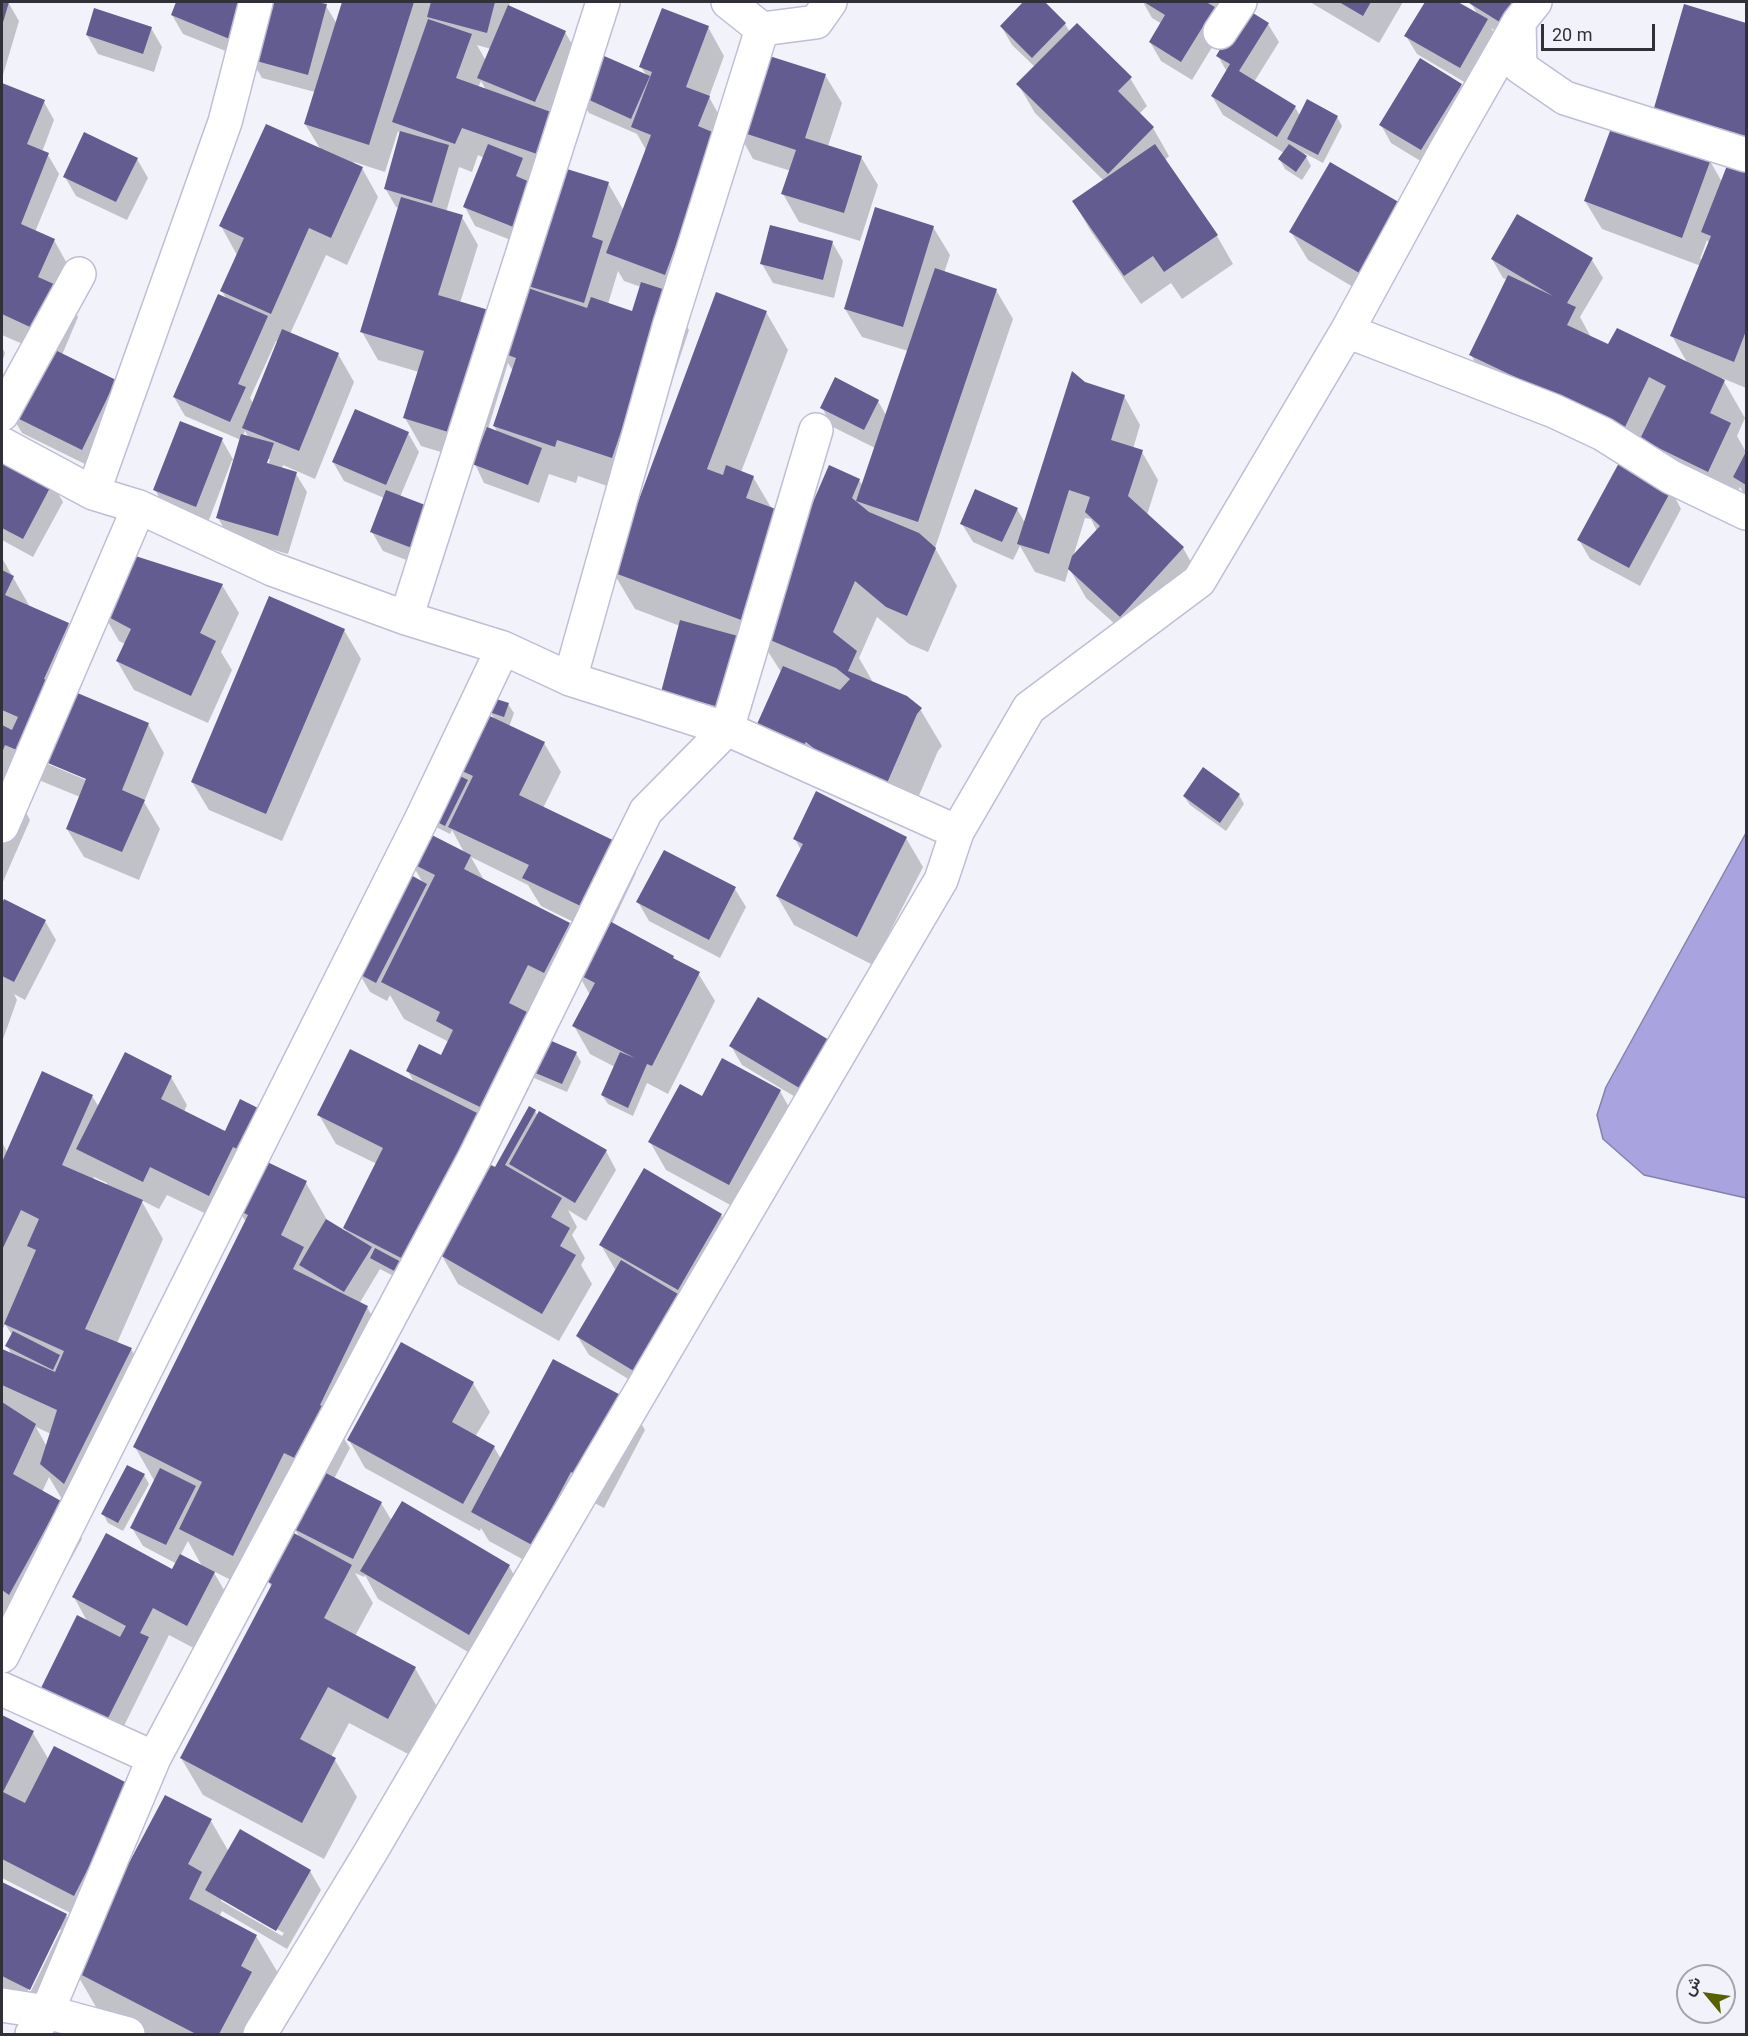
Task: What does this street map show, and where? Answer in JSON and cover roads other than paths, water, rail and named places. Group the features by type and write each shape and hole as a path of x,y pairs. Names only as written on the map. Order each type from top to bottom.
{"street":[{"path":"93,493 225,122 256,2"},
{"path":"406,618 603,2"},
{"path":"728,2 762,29 816,22 830,2"},
{"path":"1220,32 1240,2"},
{"path":"1527,12 1520,67 1565,98 1746,154"},
{"path":"260,2034 370,1853 941,880 957,832 1029,708 1199,581 1347,331 1444,153 1527,12"},
{"path":"570,679 669,327 762,29"},
{"path":"2,414 80,274"},
{"path":"1347,331 1563,415 1603,434 1671,477 1746,513"},
{"path":"40,2023 154,1758 474,1159 646,811 727,729 816,430"},
{"path":"2,444 93,493 140,507 272,569 406,618 504,648 570,679 727,729 957,832"},
{"path":"2,826 140,507"},
{"path":"2,1656 421,820 504,648"},
{"path":"2,1689 154,1758"},
{"path":"2,2005 40,2023 128,2034"}]}
